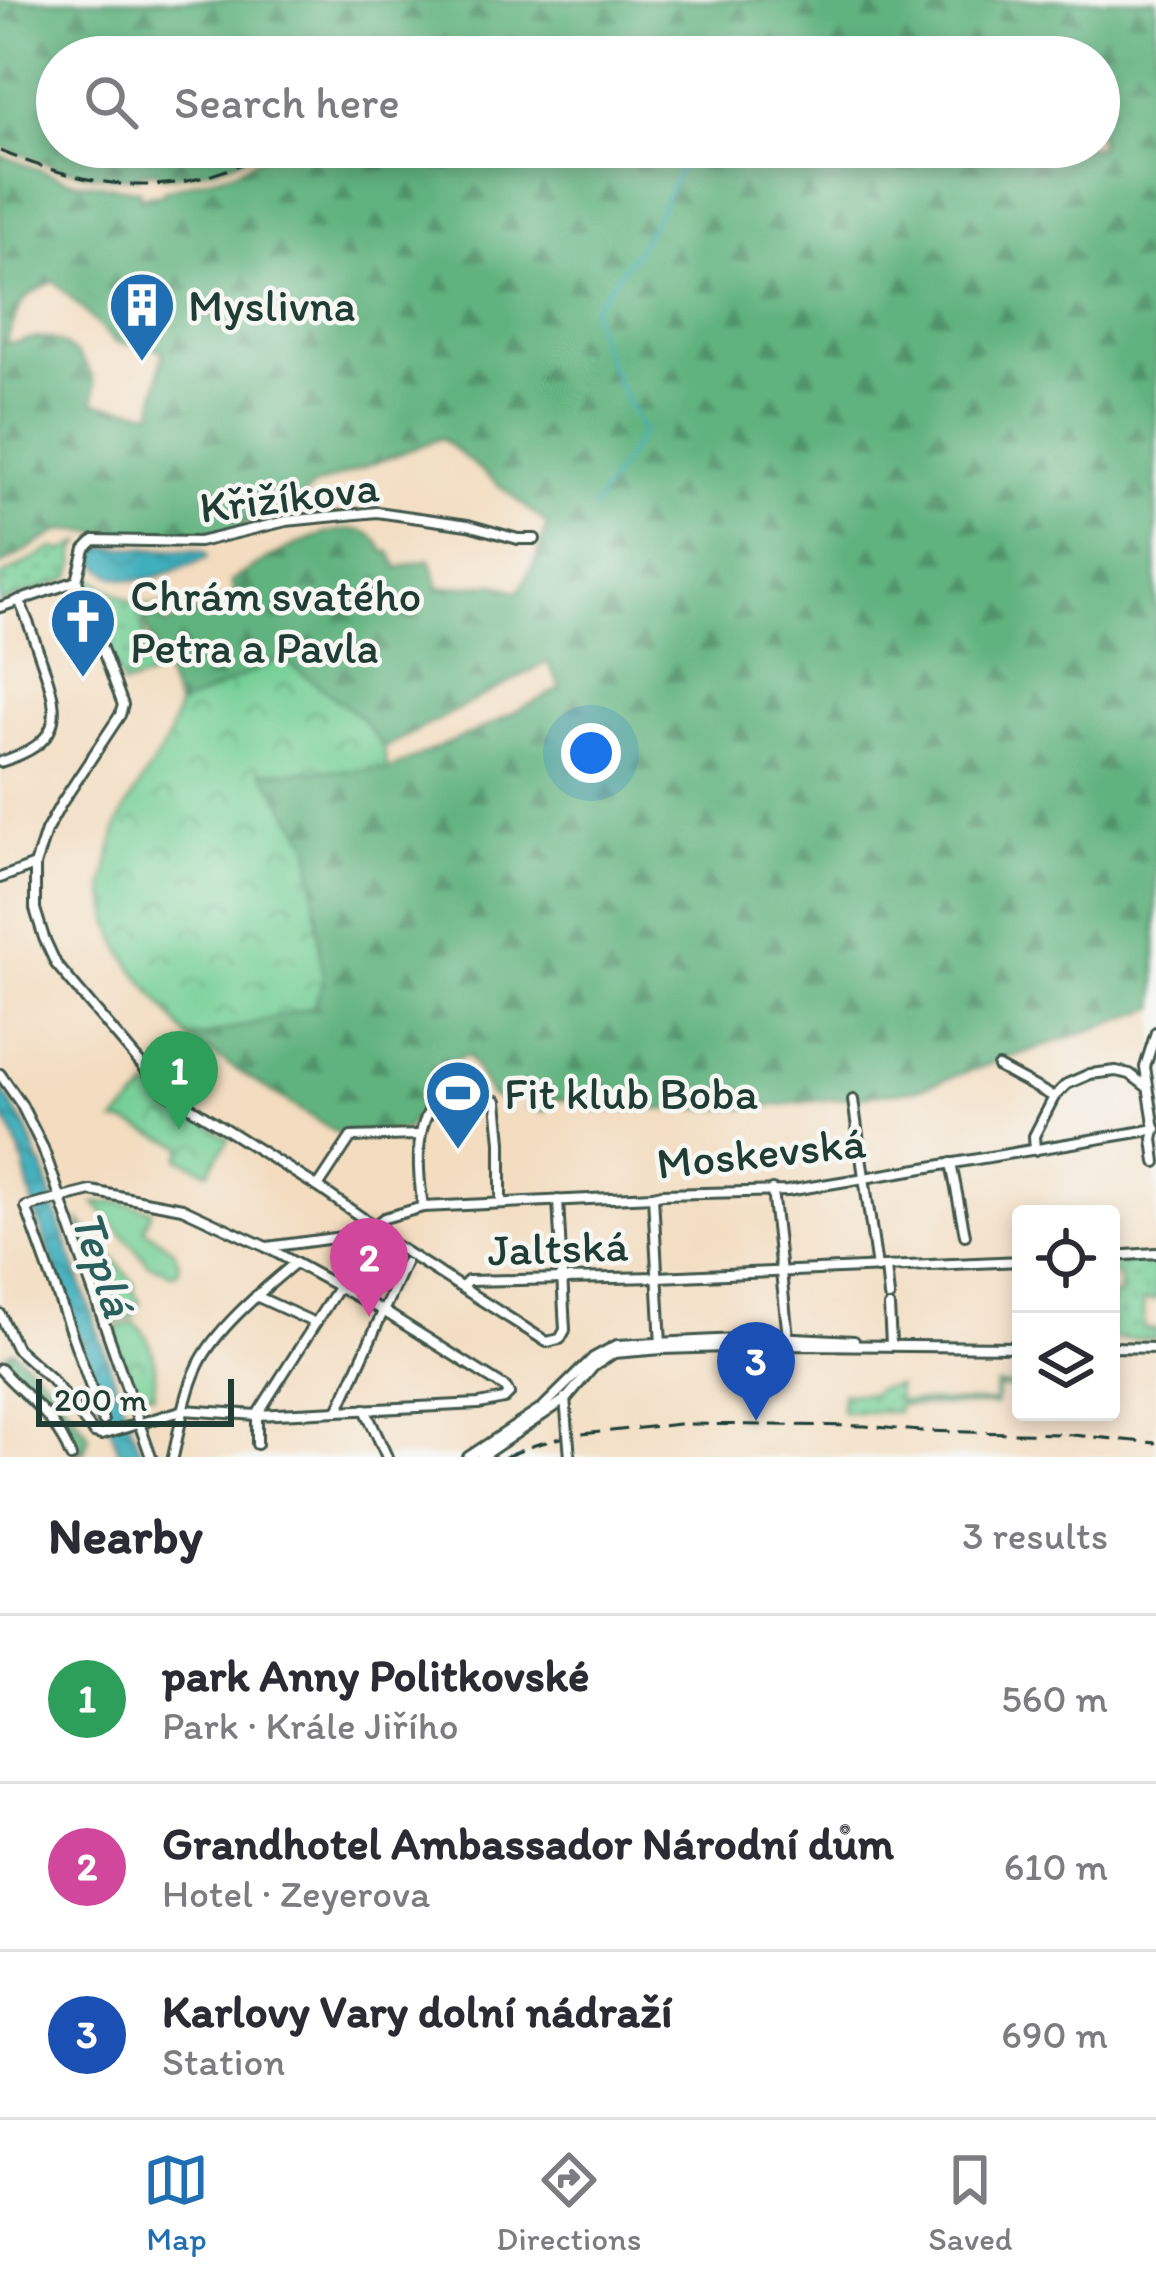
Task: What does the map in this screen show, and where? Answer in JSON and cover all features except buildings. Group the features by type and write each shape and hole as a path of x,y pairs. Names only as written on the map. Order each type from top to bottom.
{"street":[{"name":"Křižíkova","path":"77,581 86,549 94,540 200,542 286,521 377,512 468,525 518,539 535,538"},
{"path":"0,607 77,581 122,697 122,709 46,831 34,865 35,909 56,964 153,1081 539,1339 555,1341 564,1336 558,1201"},
{"path":"0,762 39,743 56,715 54,693 19,600"},
{"path":"0,878 34,865"},
{"path":"1156,1031 1145,1066 1156,1130 1156,1162"},
{"path":"1130,1074 1145,1066"},
{"path":"998,1067 1054,1097"},
{"path":"1036,1150 1034,1136 1054,1097 1067,1084 1090,1074 1116,1071 1130,1074 1147,1087"},
{"path":"0,1074 43,1148 56,1200 135,1425 151,1457"},
{"path":"423,1207 418,1135 426,1113 442,1099 471,1094 497,1101 501,1203"},
{"path":"853,1100 876,1254 889,1302 891,1344"},
{"name":"Moskevská","path":"266,1247 342,1237 363,1239 384,1217 423,1207 787,1191 1156,1130"},
{"path":"318,1187 351,1137 418,1135"},
{"path":"951,1163 965,1235"},
{"path":"769,1346 788,1337 787,1271 772,1190"},
{"path":"0,1314 21,1354 51,1379 94,1433 110,1433 184,1410 257,1415 490,1402 509,1394 385,1312 266,1247 182,1208 91,1191 30,1206 103,1421"},
{"path":"653,1196 661,1345"},
{"path":"1120,1255 1156,1253"},
{"name":"Jaltská","path":"462,1288 468,1281 1012,1261"},
{"path":"173,1457 203,1356 259,1293 295,1263"},
{"path":"338,1411 405,1263"},
{"path":"257,1444 257,1415 338,1286"},
{"path":"259,1293 315,1323"},
{"path":"661,1345 788,1337 891,1344"},
{"path":"532,1424 564,1395 593,1358 616,1345 1012,1347"},
{"path":"1120,1347 1156,1348"},
{"path":"0,1369 45,1412 70,1457"},
{"path":"564,1395 569,1457"},
{"path":"482,1454 564,1395"},
{"path":"365,1409 386,1457"},
{"path":"468,1457 553,1415 562,1418 568,1428"}],"green space":[{"path":"0,0 1156,0 1156,1008 914,1090 751,1108 593,1110 594,1101 549,1099 546,1111 527,1108 534,1096 507,1095 507,1103 490,1095 468,1055 434,1066 406,1130 338,1134 190,1040 312,1007 323,983 309,844 261,771 387,770 561,688 548,662 384,748 360,717 282,658 178,707 147,618 158,605 165,625 215,608 236,596 231,582 300,543 341,530 373,536 398,568 430,559 439,588 495,584 519,592 537,558 547,524 441,438 314,486 289,510 206,539 61,530 0,566 0,155 67,180 139,190 140,197 240,168 1120,168 1120,36 36,36 35,160 0,146","holes":["54,281 115,342 163,352 153,412 94,403 94,383 87,367 60,343 39,338 5,343 21,305"]},
{"path":"61,168 213,168 162,177 156,171 120,177"},
{"path":"81,543 70,578 0,603 0,577 54,548 63,551"},
{"path":"93,579 131,602 150,606 142,625 155,676 123,686 83,583"},
{"path":"282,658 360,717 384,748 387,770 262,772 310,844 323,983 313,1007 190,1040 135,971 111,924 104,888 116,829 167,741 178,707"},
{"path":"149,1088 229,1139 208,1172 179,1158 184,1146 115,1122"},
{"path":"120,1202 152,1210 144,1229 174,1251 178,1272 171,1275 150,1266 95,1203"},
{"path":"80,1221 134,1282 140,1302 134,1316 110,1325 82,1243"},
{"path":"1156,1260 1156,1300 1143,1301 1144,1329 1156,1330 1156,1339 1120,1339 1120,1262"},
{"path":"134,1322 147,1337 153,1355 154,1394 133,1390 112,1330"},
{"path":"13,1350 47,1381 85,1429 89,1436 84,1452 79,1454 54,1412 1,1358"},
{"path":"897,1385 898,1401 994,1402 996,1385 1012,1386 999,1388 995,1405 898,1405 897,1412 842,1412 842,1393 874,1393"}],"water":[{"path":"99,548 201,550 207,558 163,575 133,580 106,572 95,560"},
{"path":"0,1086 43,1166 142,1457 121,1457 35,1212 23,1162 0,1112"}],"waterway":[{"path":"592,509 643,432 606,357 592,309 638,248 680,168"}],"railway":[{"path":"0,151 36,165"},
{"path":"47,168 138,185 205,177 230,168"},
{"path":"505,1457 572,1435 679,1424 865,1426 1156,1443"}],"place":[{"name":"Myslivna","path":"142,364"},
{"name":"Chrám svatého Petra a Pavla","path":"83,680"},
{"name":"park Anny Politkovské","path":"179,1130"},
{"name":"Fit klub Boba","path":"458,1152"},
{"name":"Grandhotel Ambassador Národní dům","path":"369,1317"},
{"name":"Karlovy Vary dolní nádraží","path":"756,1421"}],"water label":[{"name":"Teplá","path":"104,1263"}]}
